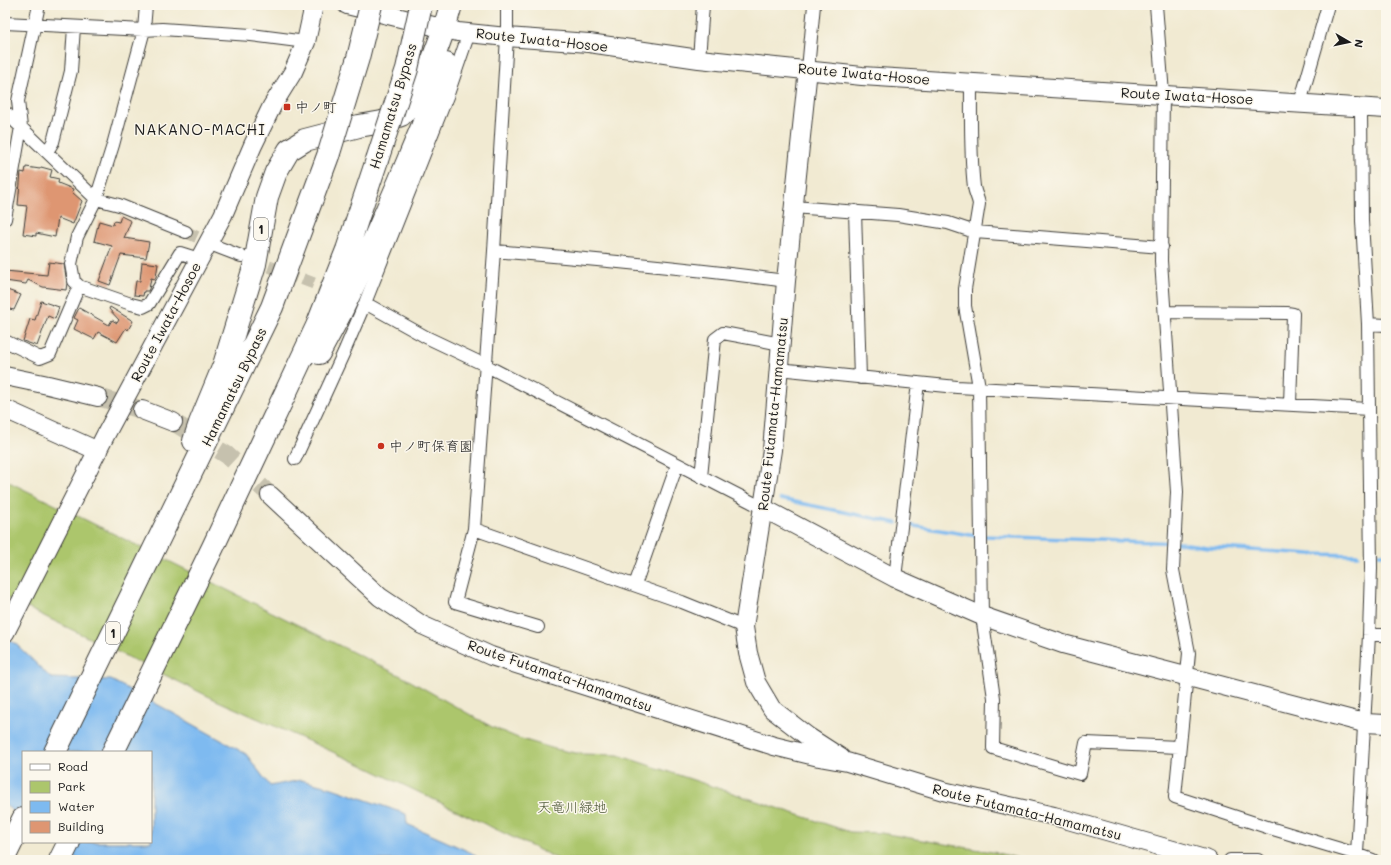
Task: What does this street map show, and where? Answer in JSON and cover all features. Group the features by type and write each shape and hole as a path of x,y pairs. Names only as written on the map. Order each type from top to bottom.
{"highway":[{"name":"Hamamatsu Bypass","path":"55,751 272,307 329,153 358,58 371,5"},
{"name":"Hamamatsu Bypass","path":"113,751 317,326 347,250 407,69 421,5"},
{"name":"1","path":"170,514 200,424 224,365 255,264 267,197 276,172 289,150 305,140 359,126 382,122 401,115 413,101 426,78 457,31 451,5"},
{"name":"1","path":"212,547 282,424 340,314 400,182 425,120 457,31 464,5"},
{"path":"5,856 22,821"},
{"path":"60,860 68,843"}],"main road":[{"name":"Route Iwata-Hosoe","path":"5,633 85,475 223,215 253,144 272,106 293,72 306,42 314,5"},
{"name":"Route Iwata-Hosoe","path":"347,5 457,31 589,44 862,76 1386,109"},
{"name":"Route Futamata-Hamamatsu","path":"808,69 786,281 772,450 744,627 748,653 756,682 772,709 807,736 847,762"},
{"path":"5,376 98,398"},
{"path":"5,409 98,451"},
{"path":"142,410 173,422"},
{"name":"Route Futamata-Hamamatsu","path":"270,495 380,597 422,626 491,656 774,746 847,762 942,791 1054,816 1208,860"},
{"path":"763,508 895,578 982,616 1063,644 1364,723 1386,724"}],"street":[{"path":"5,219 8,193 21,127 18,101 39,5"},
{"path":"146,5 144,30 113,145 96,199 77,237 71,264 74,281 80,286 142,307 149,304 180,252 199,259"},
{"path":"507,5 507,37 494,251 474,529 454,602 538,627"},
{"path":"699,58 703,5"},
{"path":"808,69 814,5"},
{"path":"1156,5 1164,94 1161,261 1177,492 1173,570 1189,653 1175,798 1356,857 1373,860"},
{"path":"1300,103 1328,5"},
{"path":"5,23 144,30 162,29 251,35 306,42"},
{"path":"47,152 53,142 72,71 74,27"},
{"path":"295,459 365,303 448,94 457,31"},
{"path":"971,83 974,189 978,196 979,204 965,289 965,306 979,387 982,616 994,698 993,748 1080,774 1086,743 1179,747"},
{"path":"1356,857 1369,635 1370,537 1368,324 1362,221 1361,108"},
{"path":"5,112 96,199 119,205 186,232"},
{"path":"794,207 898,215 948,223 975,232 1162,247"},
{"path":"855,211 860,378"},
{"path":"215,246 241,256"},
{"path":"494,251 600,259 707,270 786,281"},
{"path":"5,341 40,358 50,354 80,286"},
{"path":"365,303 426,337 485,365 763,508"},
{"path":"1165,312 1292,314 1290,404"},
{"path":"1368,324 1386,325"},
{"path":"701,477 715,339 723,333 781,344"},
{"path":"778,369 957,387 1369,409"},
{"path":"895,578 918,383"},
{"path":"635,585 677,465"},
{"path":"474,529 682,602 744,627"},
{"path":"1369,635 1386,635"},
{"path":"1230,860 1258,860"}],"green space":[{"name":"天竜川緑地","path":"5,480 405,678 492,727 518,738 555,749 581,754 618,755 850,832 881,833 998,853 1025,860 560,860 362,765 216,700 5,597"}],"water":[{"path":"5,638 16,644 51,678 111,680 164,708 246,754 270,786 301,780 332,788 406,814 407,824 472,853 480,860 79,860 55,843 152,843 152,751 22,751 22,818 5,805"}],"building":[{"path":"26,167 40,169 41,167 52,170 50,177 59,179 58,183 73,189 72,192 82,201 73,224 58,218 55,237 36,233 36,236 23,234 27,206 18,205 21,172 25,173"},
{"path":"121,216 131,221 124,238 149,242 146,258 121,255 110,285 99,281 112,246 94,241 99,221 113,225 114,221 119,222"},
{"path":"49,262 64,264 67,283 66,290 43,287 28,280 26,284 5,281 5,271 47,275"},
{"path":"142,262 158,264 156,277 155,279 151,278 149,289 148,291 144,291 143,296 134,295 136,281 140,281"},
{"path":"7,290 21,295 14,310 5,308"},
{"path":"41,301 59,307 55,319 48,316 37,346 23,341 30,319 35,320"},
{"path":"110,307 133,321 128,330 126,328 117,342 98,332 94,339 74,329 78,320 74,318 79,308 109,325 112,320 117,323 119,320 109,309"}],"waterway":[{"path":"780,499 897,523"},
{"path":"908,525 977,536"},
{"path":"984,536 1181,543 1207,547 1310,554 1358,555"},
{"path":"1379,554 1386,554"}],"tunnel":[{"path":"186,232 214,245"},
{"path":"252,260 365,303"},
{"path":"98,397 142,410"},
{"path":"173,422 227,455 270,495"}],"place":[{"name":"中ノ町","path":"287,107"},
{"name":"中ノ町保育園","path":"381,446"}],"district":[{"name":"NAKANO-MACHI","path":"200,130"}]}
